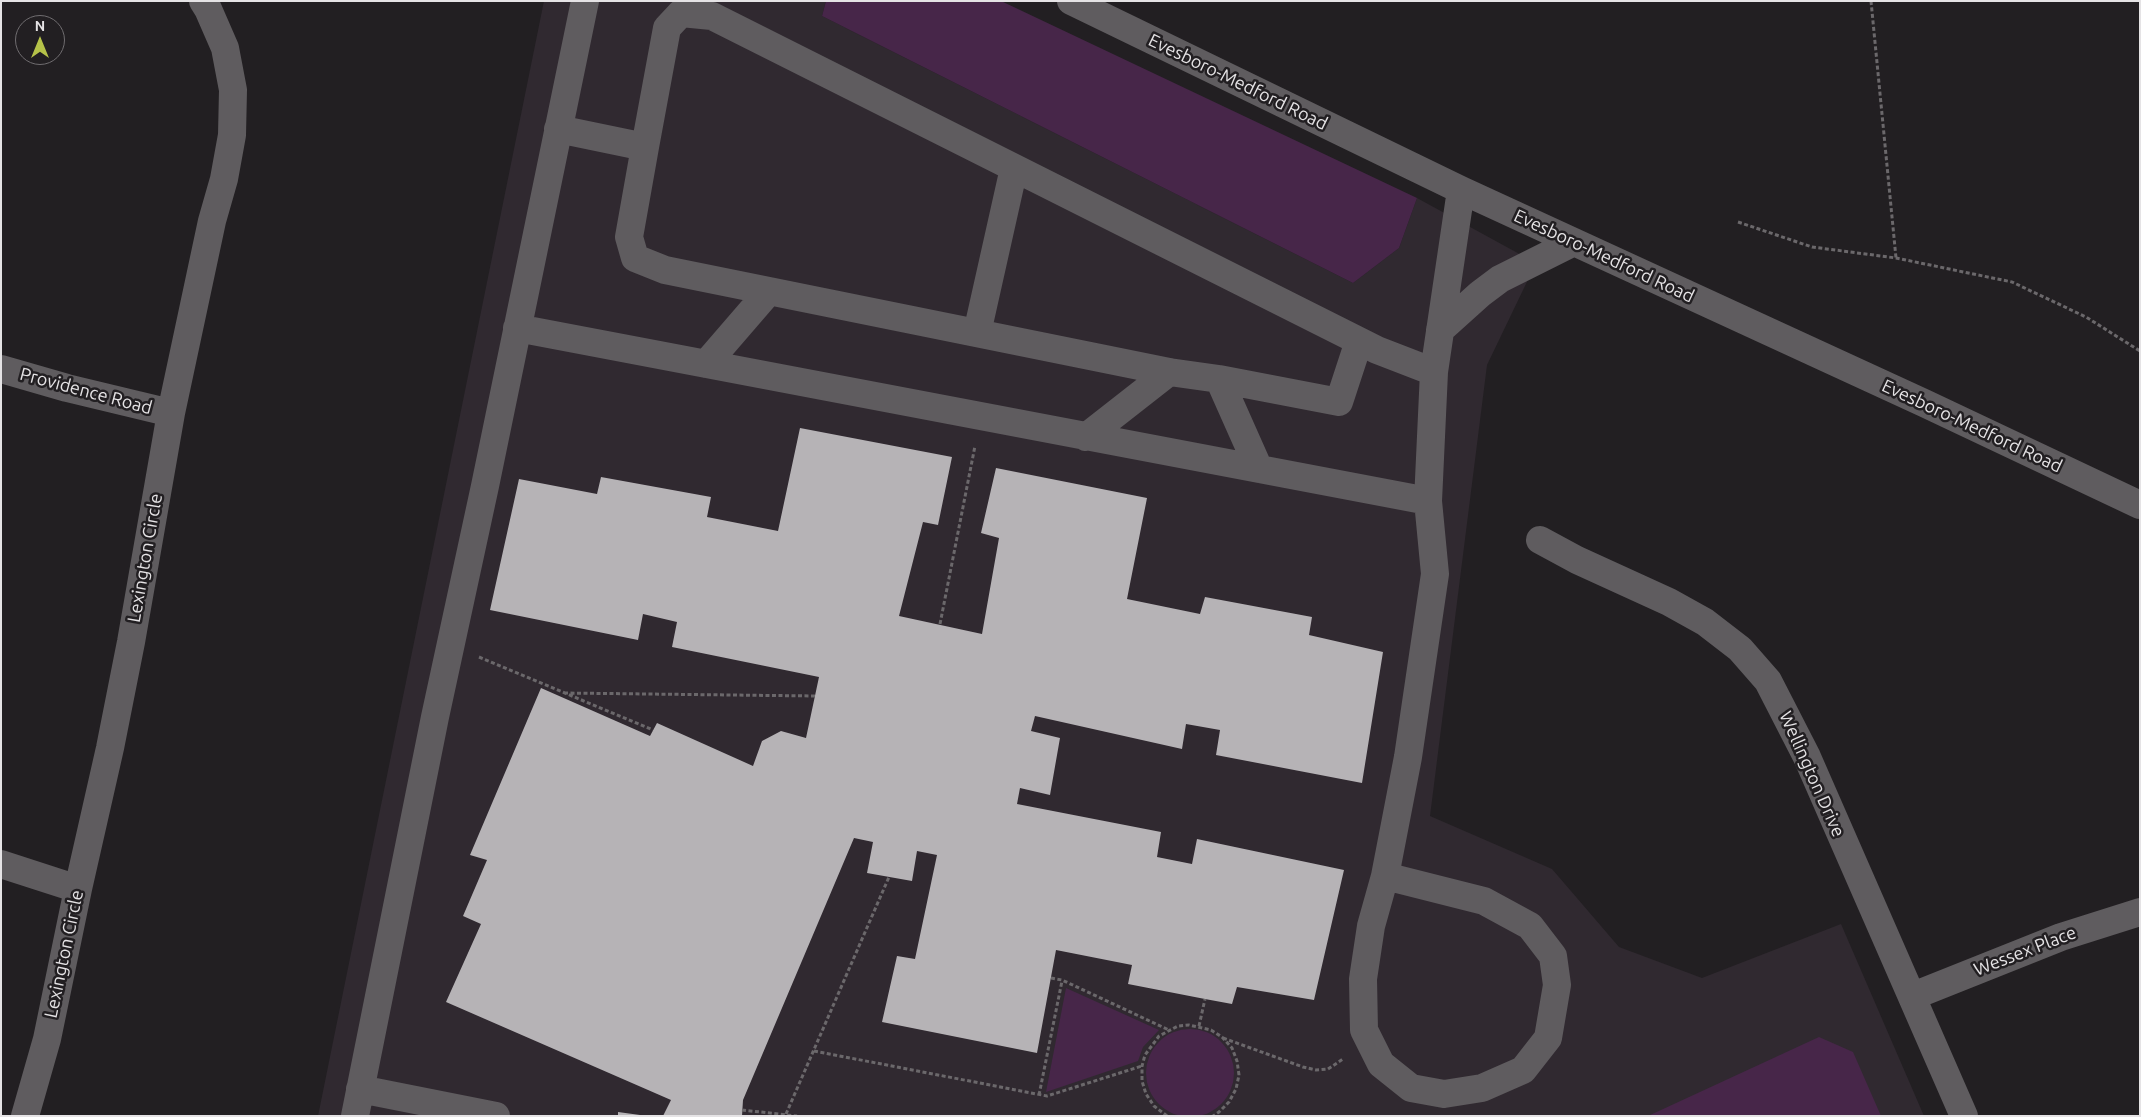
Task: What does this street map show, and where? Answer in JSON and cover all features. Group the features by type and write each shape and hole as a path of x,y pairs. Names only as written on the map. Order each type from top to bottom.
{"street":[{"name":"Lexington Circle","path":"25,1116 47,1039 127,662 171,413 208,239 224,179 232,134 233,90 225,48 203,1"},
{"path":"355,1116 585,1"},
{"name":"Evesboro-Medford Road","path":"1071,1 1461,190 1924,403 2140,505"},
{"path":"1359,341 1339,402 1219,379 1169,372 665,270 635,258 628,237 667,28 681,13 712,16 1359,341 1434,372"},
{"path":"558,129 645,147"},
{"path":"977,333 1014,168"},
{"path":"1385,876 1484,901 1530,926 1553,956 1557,985 1548,1038 1523,1070 1482,1088 1444,1094 1411,1088 1381,1064 1364,1030 1363,979 1371,926 1385,876 1408,757 1435,574 1428,501 1434,372 1461,190"},
{"path":"1440,330 1480,294 1500,279 1574,242"},
{"path":"706,364 769,291"},
{"path":"517,328 1428,501"},
{"name":"Providence Road","path":"1,369 67,388 171,413"},
{"path":"1086,437 1169,372"},
{"path":"1219,379 1259,469"},
{"name":"Wellington Drive","path":"1540,540 1577,560 1669,602 1705,622 1740,649 1768,681 1807,757 1964,1116"},
{"path":"1,864 78,888"},
{"name":"Wessex Place","path":"1913,996 2060,937 2140,912"},
{"path":"360,1089 496,1116"}],"path":[{"path":"1871,1 1896,258"},
{"path":"1738,222 1812,247 1896,258 2012,282 2086,317 2140,351"},
{"path":"940,624 981,416"},
{"path":"451,645 653,730"},
{"path":"564,693 815,696"},
{"path":"786,1114 889,877"},
{"path":"1051,978 1062,980 1169,1030"},
{"path":"1039,1095 1062,980"},
{"path":"1199,1026 1205,999"},
{"path":"1167,1116 1154,1106 1146,1094 1142,1081 1142,1066 1145,1055 1151,1045 1159,1036 1169,1030 1189,1025 1199,1026 1211,1030 1222,1037 1303,1068 1316,1070 1328,1069 1371,1043"},
{"path":"1213,1116 1230,1102 1236,1089 1239,1075 1232,1048 1222,1037"},
{"path":"814,1051 1046,1096 1142,1066"},
{"path":"742,1110 797,1116"}],"shaded area":[{"path":"544,1 826,1 822,16 1353,283 1399,248 1417,198 1536,263 1487,365 1430,816 1552,869 1619,947 1702,978 1841,924 1924,1116 318,1116"},
{"path":"826,1 1001,1 1417,198 1399,248 1353,283 822,16"},
{"path":"1066,988 1159,1030 1143,1047 1138,1061 1046,1092"},
{"path":"1190,1029 1207,1033 1221,1042 1230,1056 1234,1073 1230,1090 1221,1104 1207,1113 1190,1117 1173,1113 1159,1104 1150,1090 1146,1073 1150,1056 1159,1042 1173,1033"},
{"path":"1819,1037 1853,1052 1881,1116 1648,1116"}],"building":[{"path":"800,428 952,457 938,525 923,522 899,616 982,634 999,538 981,533 996,468 1147,498 1127,599 1200,614 1205,597 1312,617 1309,635 1383,652 1362,783 1216,755 1220,730 1186,724 1182,749 1035,716 1031,731 1060,738 1050,795 1020,788 1017,804 1161,832 1157,857 1192,864 1197,839 1344,870 1314,1000 1237,987 1232,1004 1205,999 1128,984 1132,965 1056,950 1037,1053 882,1022 897,956 915,959 937,855 917,851 912,881 867,873 873,842 854,838 743,1100 742,1116 663,1116 671,1100 446,1002 481,924 463,916 487,860 470,855 541,688 650,736 657,723 753,766 762,741 781,731 806,738 819,677 672,647 677,622 643,614 638,640 490,610 519,479 597,494 601,477 711,497 707,517 778,531"},
{"path":"618,1112 640,1115 640,1116 618,1116"}]}
